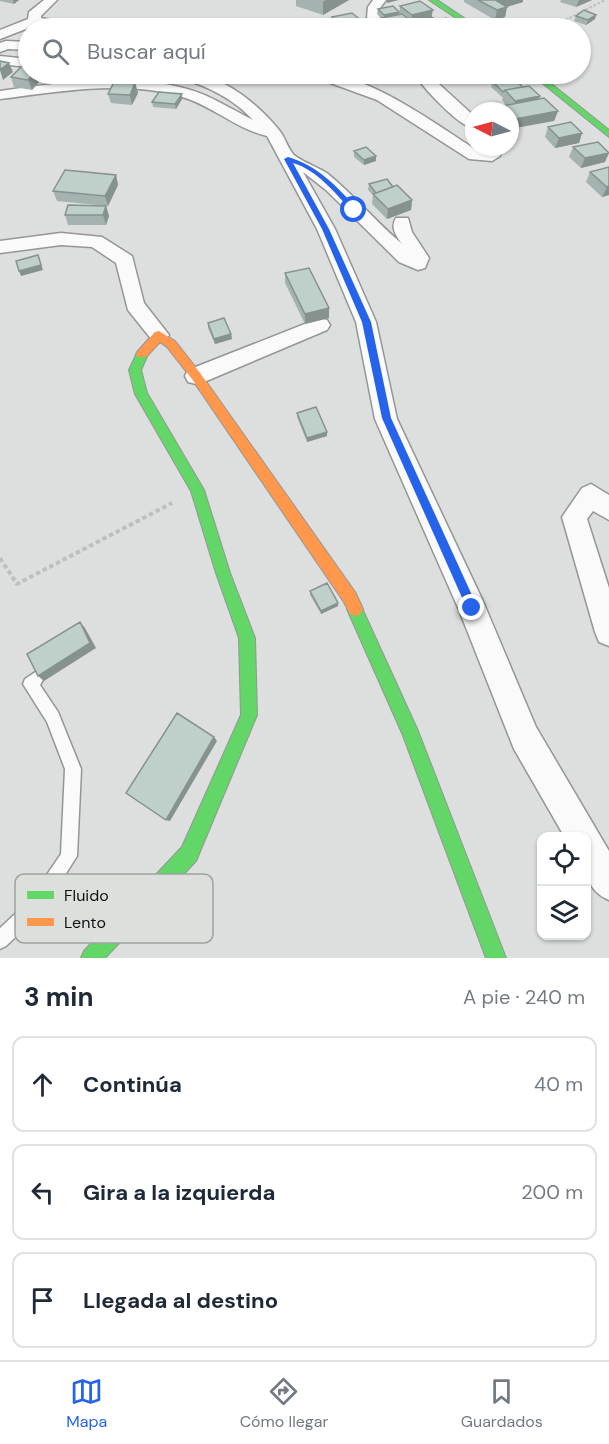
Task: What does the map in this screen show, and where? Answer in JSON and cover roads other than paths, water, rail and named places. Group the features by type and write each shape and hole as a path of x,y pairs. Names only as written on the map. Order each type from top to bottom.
{"main road":[{"path":"432,0 460,18"},
{"path":"547,84 609,134"},
{"path":"170,874 189,854 249,716 247,638 223,573 197,490 141,394 135,370 140,357 159,335 171,344 196,376 253,461 350,597 410,731 496,958"},
{"path":"91,958 105,943"}],"street":[{"path":"34,18 34,15 51,0"},
{"path":"374,18 374,7 380,0"},
{"path":"0,35 18,28"},
{"path":"0,48 6,45 18,46"},
{"path":"0,60 18,62"},
{"path":"212,84 248,105 274,134 326,229 366,322 386,418 472,608 525,738 579,832"},
{"path":"346,84 382,97 465,150"},
{"path":"431,84 465,117"},
{"path":"0,95 35,90 115,86 159,88 183,93 249,125 274,134"},
{"path":"288,159 304,164 324,179 376,233 408,260 418,264 420,258 403,232 402,222"},
{"path":"0,247 61,239 96,241 125,260 135,305 159,335"},
{"path":"196,376 320,325"},
{"path":"609,509 591,495 574,517 609,632"},
{"path":"591,852 609,883"}],"lane":[{"path":"37,678 30,684 53,717 73,769 69,856 57,874"},
{"path":"0,940 15,926"}]}
